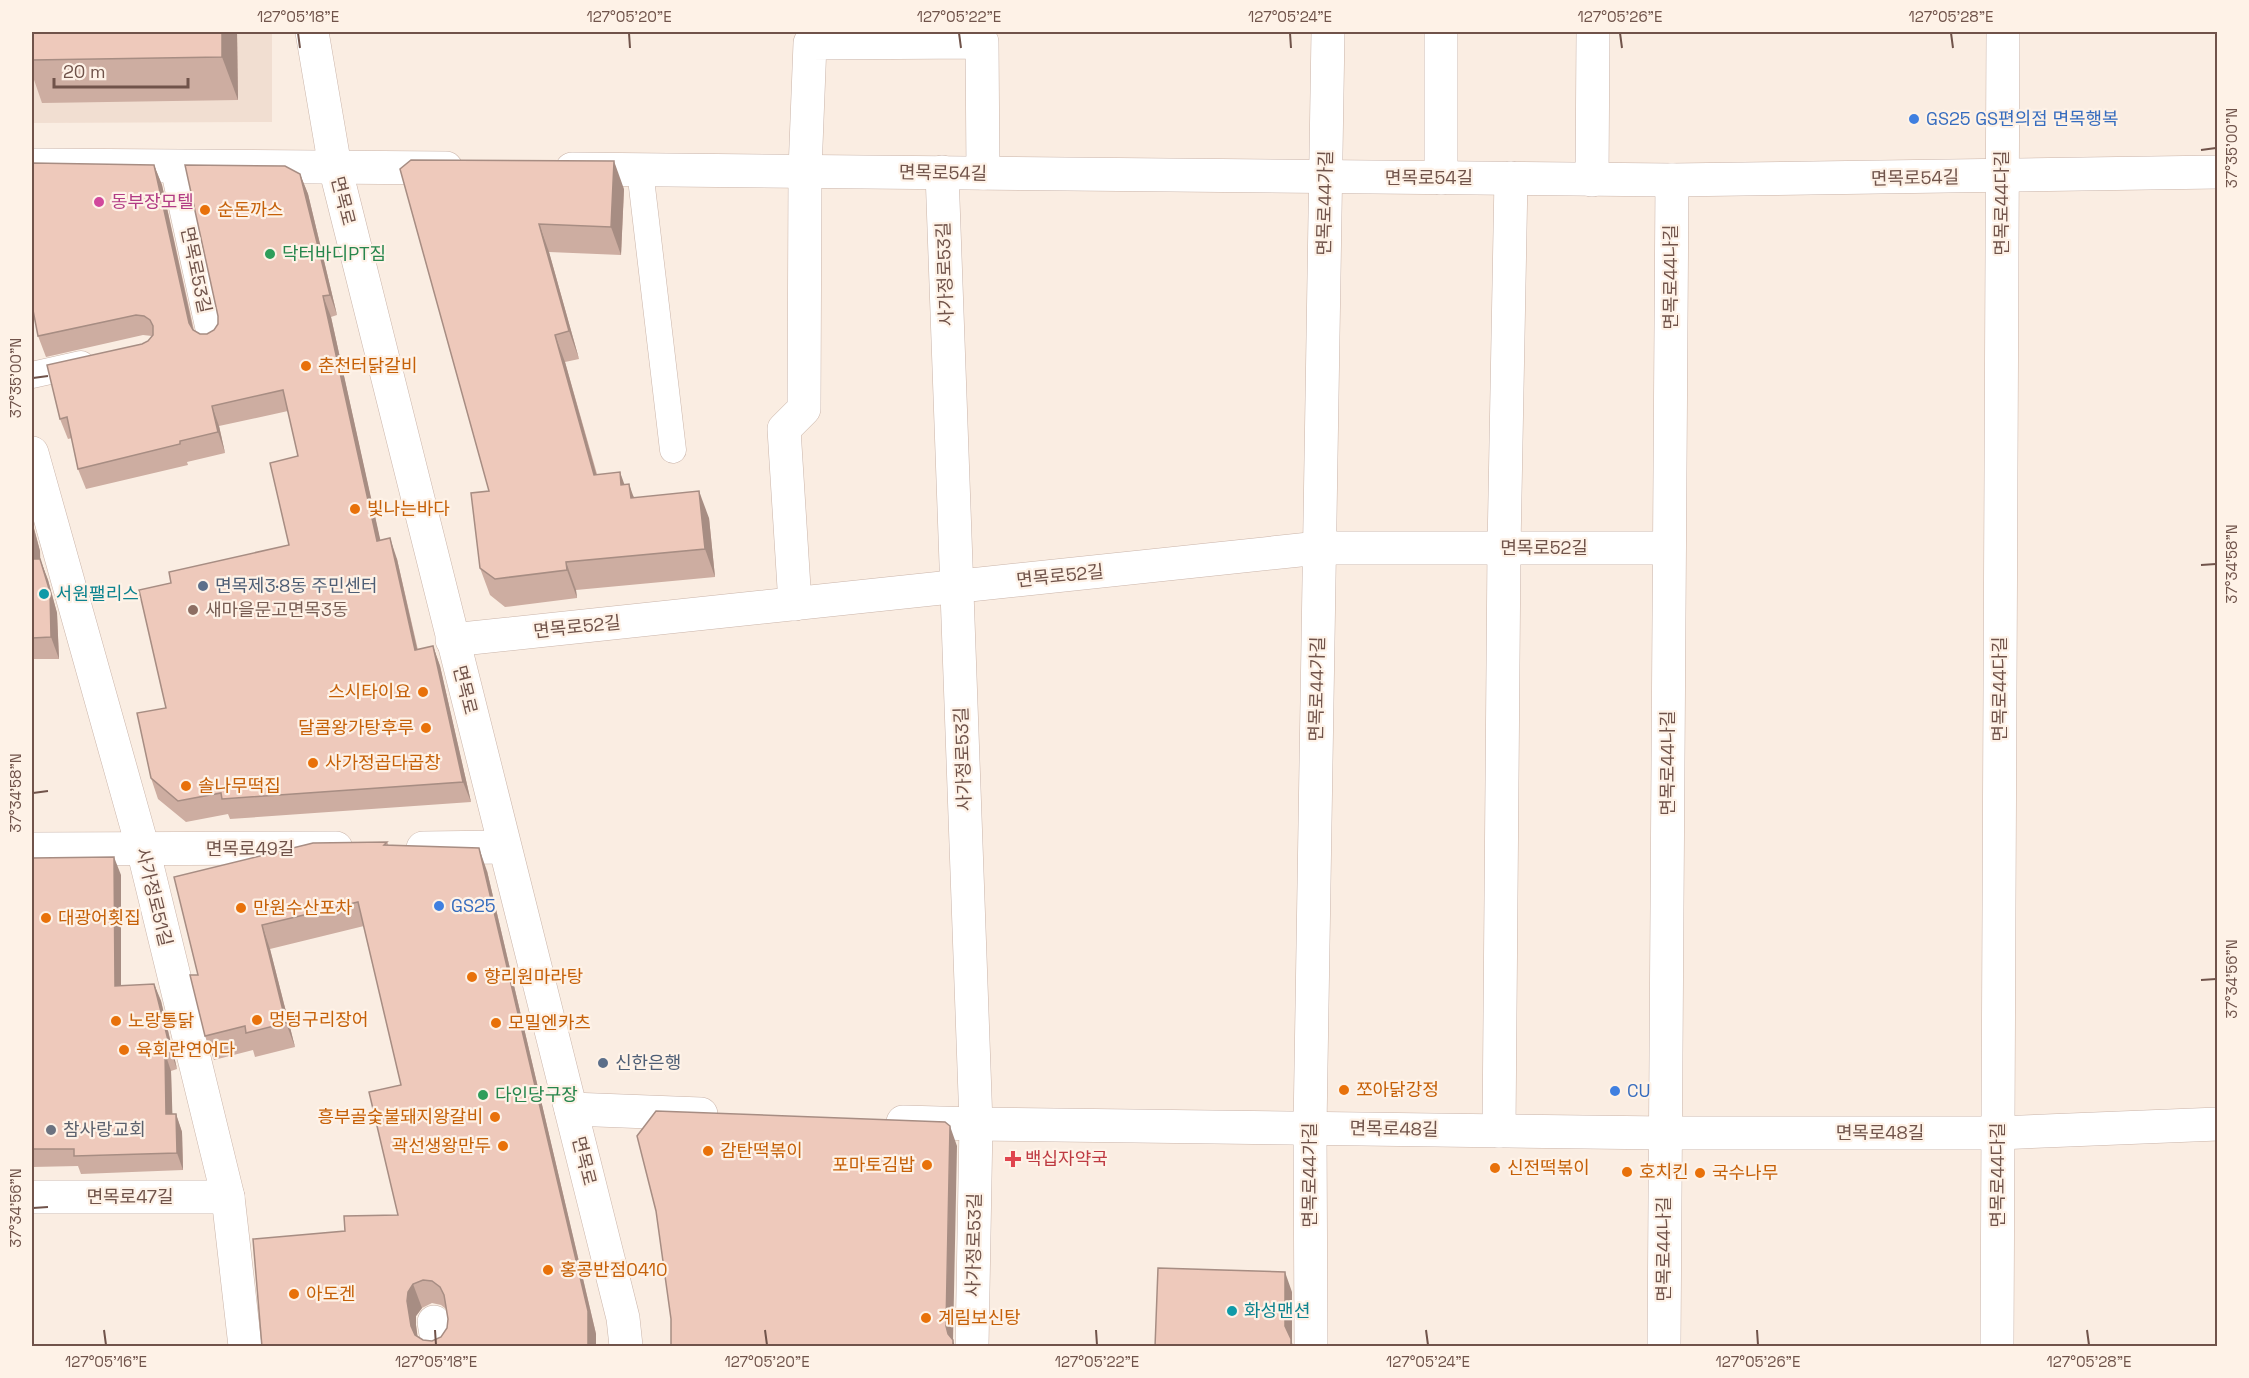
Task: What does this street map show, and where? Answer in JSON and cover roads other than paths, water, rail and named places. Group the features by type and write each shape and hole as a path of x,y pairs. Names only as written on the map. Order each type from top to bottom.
{"street":[{"name":"면목로","path":"312,32 335,167 623,1318 626,1347"},
{"name":"면목로44가길","path":"1311,1347 1310,1128 1328,32"},
{"path":"1441,32 1441,178"},
{"path":"1592,180 1593,32"},
{"name":"면목로44다길","path":"1997,1347 2003,32"},
{"path":"795,604 784,429 804,409 805,171 810,43 982,42 983,173"},
{"path":"32,165 473,168"},
{"name":"면목로54길","path":"542,169 1592,180 2002,177 2217,172"},
{"name":"사가정로53길","path":"942,172 976,1124 972,1347"},
{"path":"1499,1131 1504,548 1511,178"},
{"name":"면목로44나길","path":"1664,1347 1672,180"},
{"name":"사가정로51길","path":"34,472 143,849 228,1197 245,1347"},
{"name":"면목로52길","path":"452,640 1319,548 1670,548"},
{"name":"면목로49길","path":"32,849 504,847"},
{"path":"571,1109 725,1115"},
{"name":"면목로48길","path":"868,1120 976,1124 1665,1133 1998,1133 2217,1124"},
{"name":"면목로47길","path":"32,1197 228,1197"}],"lane":[{"name":"면목로53길","path":"173,166 211,340"},
{"path":"640,170 673,450"},
{"path":"32,375 100,360"}],"place":[{"name":"GS25 GS편의점 면목행복","path":"1914,119"},
{"name":"동부장모텔","path":"99,202"},
{"name":"순돈까스","path":"205,210"},
{"name":"닥터바디PT짐","path":"270,254"},
{"name":"춘천터닭갈비","path":"306,366"},
{"name":"빛나는바다","path":"355,509"},
{"name":"면목제3·8동 주민센터","path":"203,586"},
{"name":"서원팰리스","path":"44,594"},
{"name":"새마을문고면목3동","path":"193,610"},
{"name":"스시타이요","path":"423,692"},
{"name":"달콤왕가탕후루","path":"426,728"},
{"name":"사가정곱다곱창","path":"313,763"},
{"name":"솔나무떡집","path":"186,786"},
{"name":"GS25","path":"439,906"},
{"name":"만원수산포차","path":"241,908"},
{"name":"대광어횟집","path":"46,918"},
{"name":"향리원마라탕","path":"472,977"},
{"name":"멍텅구리장어","path":"257,1020"},
{"name":"노랑통닭","path":"116,1021"},
{"name":"모밀엔카츠","path":"496,1023"},
{"name":"육회란연어다","path":"124,1050"},
{"name":"신한은행","path":"603,1063"},
{"name":"쪼아닭강정","path":"1344,1090"},
{"name":"CU","path":"1615,1091"},
{"name":"다인당구장","path":"483,1095"},
{"name":"흥부골숯불돼지왕갈비","path":"495,1117"},
{"name":"참사랑교회","path":"51,1130"},
{"name":"곽선생왕만두","path":"503,1146"},
{"name":"감탄떡볶이","path":"708,1151"},
{"name":"백십자약국","path":"1013,1159"},
{"name":"포마토김밥","path":"927,1165"},
{"name":"신전떡볶이","path":"1495,1168"},
{"name":"호치킨","path":"1627,1172"},
{"name":"국수나무","path":"1700,1173"},
{"name":"홍콩반점0410","path":"548,1270"},
{"name":"아도겐","path":"294,1294"},
{"name":"화성맨션","path":"1232,1311"},
{"name":"계림보신탕","path":"926,1318"}]}
